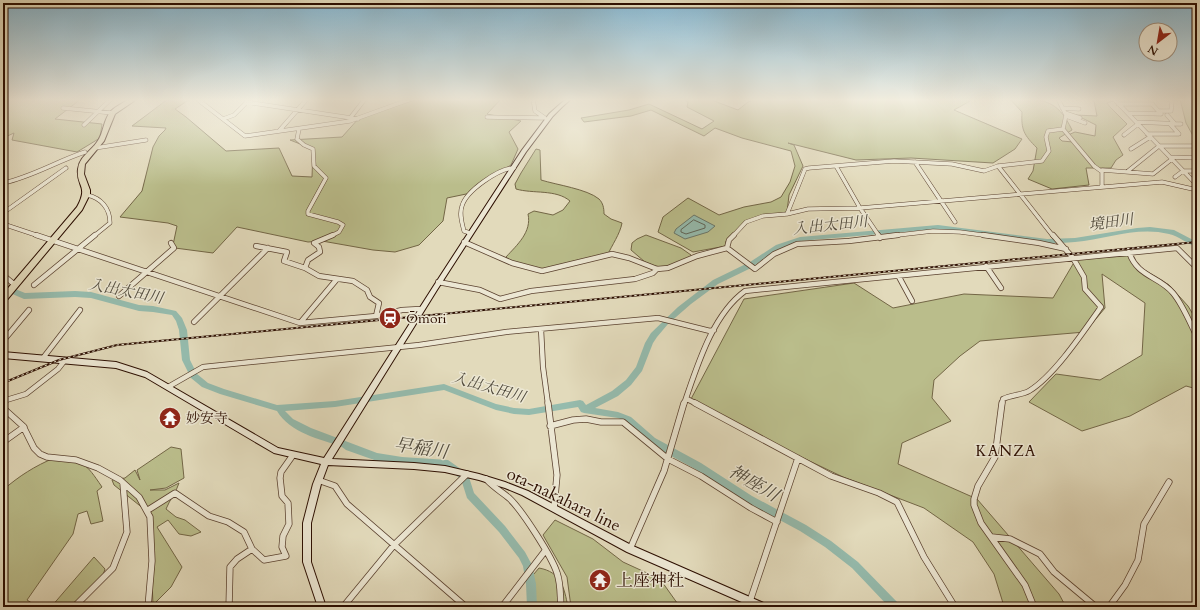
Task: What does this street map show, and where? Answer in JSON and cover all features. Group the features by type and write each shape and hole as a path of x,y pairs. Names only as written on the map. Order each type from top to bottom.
{"highway":[{"path":"3,299 80,208 87,196 87,187 82,176 81,169 85,159 101,140 105,127"}],"main road":[{"path":"322,607 307,562 307,523 309,509 318,480 326,462 420,309 540,127"},
{"name":"ota-nakahara line","path":"3,355 65,360 133,369 147,375 277,451 326,462 445,469 486,479 525,493 630,549 750,604 764,607"}],"street":[{"path":"234,127 245,136 309,127"},
{"path":"279,131 282,127"},
{"path":"1124,135 1132,127"},
{"path":"1141,127 1194,182 1197,182"},
{"path":"1131,149 1149,136 1179,135 1174,127"},
{"path":"299,129 297,139 304,145 313,149 314,169 326,178 308,211 308,214 338,222 343,225 343,229 339,233 314,243 319,247 320,252 308,260 305,268"},
{"path":"787,214 805,169 894,161 952,164 984,171 998,166 1042,161 1049,151 1046,137 1048,131 1063,129 1094,166 1101,171"},
{"path":"95,148 146,140"},
{"path":"1128,171 1159,146 1194,146"},
{"path":"3,183 21,178 66,158 85,152"},
{"path":"1101,171 1104,169 1152,174 1171,158 1197,158"},
{"path":"915,162 955,222"},
{"path":"836,166 860,208 880,238"},
{"path":"998,166 1047,229 1073,258 1084,277 1085,290 1101,308 1084,333 1041,384 1027,392 1011,395 1003,399 995,457 976,490 974,507 981,522 1025,585 1034,607"},
{"path":"3,213 66,168"},
{"path":"470,233 464,231 460,213 462,203 467,196 488,179 508,168 514,168"},
{"path":"1101,171 1102,187"},
{"path":"1175,177 1183,171 1197,171"},
{"path":"727,248 729,240 746,222 763,216 787,214 808,209 860,208 1162,182 1197,190"},
{"path":"34,285 110,222 105,205 96,198 87,196"},
{"path":"3,224 300,322 376,316 402,310 420,309"},
{"path":"727,248 755,269 774,254 797,244 880,238 933,232 960,232 1066,249"},
{"path":"464,242 518,266 533,271 542,271 612,254 629,258 657,269 668,268 697,256 727,248"},
{"path":"119,296 174,248 171,243"},
{"path":"256,246 287,252 284,261 305,268 319,276 353,281 367,290 367,294 379,303 376,316"},
{"path":"194,322 221,297 268,248"},
{"path":"630,549 668,459 679,419 706,346 714,330 738,294 745,291 899,277 986,266 1177,248 1197,268"},
{"path":"1128,252 1131,258 1144,273 1174,294 1197,337"},
{"path":"986,266 1001,288"},
{"path":"438,282 480,290 500,299 531,291 635,279 653,273 657,269"},
{"path":"3,275 14,286"},
{"path":"899,277 912,301"},
{"path":"300,322 337,278"},
{"path":"3,341 29,310"},
{"path":"43,358 80,310"},
{"path":"168,387 182,378 205,367 397,348 506,332 658,318 710,331 714,330"},
{"path":"541,329 542,367 558,475 554,508"},
{"path":"3,401 26,394 58,369 65,360"},
{"path":"687,399 723,417 752,435 830,476 879,493 897,502 924,556 956,607"},
{"path":"3,408 17,418 24,427 35,450 43,456 76,459 86,462 123,483 126,483 137,494 148,510 150,517 152,561 148,607"},
{"path":"550,426 573,420 586,419 601,422 623,422 668,459 701,476 751,508 777,522"},
{"path":"3,442 24,427"},
{"path":"148,510 175,493 209,516 228,522 244,532 252,549 264,560 286,556 282,547 283,536 289,524 288,503 282,496 280,478 281,472 293,455"},
{"path":"750,604 798,458"},
{"path":"343,607 394,546 467,474"},
{"path":"486,479 495,489 509,498 520,510 545,551 557,573 561,607"},
{"path":"318,480 335,486 347,504 466,607"},
{"path":"1109,607 1125,585 1138,560 1142,545 1144,524 1168,482"},
{"path":"74,607 113,568 127,532 123,483"},
{"path":"992,537 1010,539 1040,554 1054,572 1096,607"},
{"path":"229,607 230,567 237,559 252,549"},
{"path":"502,607 545,551"}],"green space":[{"path":"3,127 102,127 100,138 77,152 12,140 14,133 3,138"},
{"path":"157,127 198,127 226,151 279,148 292,176 312,177 313,149 290,140 342,137 351,127 514,127 509,132 518,149 511,165 488,179 471,193 447,198 443,221 419,245 395,252 373,250 322,241 308,242 237,227 213,253 175,248 173,245 177,226 168,223 120,217 142,191 153,147 159,136 166,128"},
{"path":"687,127 699,127 702,129 704,127 995,127 1022,139 1015,149 993,163 911,158 856,160 788,143 794,145 803,166 789,195 787,212 756,217 746,222 726,241 726,246 693,252 658,232 663,217 688,198 719,215 744,207 771,202 781,197 790,182 795,166 791,151 742,138 715,128 704,136"},
{"path":"1071,127 1072,130 1059,138 1062,141 1073,142 1068,135 1075,132 1095,136 1096,127 1123,127 1113,137 1123,155 1116,160 1111,168 1086,168 1089,185 1052,189 1028,179 1033,171 1037,148 1026,136 1023,128"},
{"path":"1188,127 1197,127 1197,143"},
{"path":"536,149 540,150 541,180 580,190 594,196 601,202 604,214 611,219 622,223 618,235 607,256 542,271 510,262 506,257 523,238 528,227 528,214 534,211 553,215 563,210 570,201 564,197 551,193 516,189 515,184"},
{"path":"646,235 681,248 691,255 692,259 660,268 645,262 631,250 632,243"},
{"path":"1128,256 1143,269 1169,285 1188,306 1197,321 1197,389 1186,386 1130,416 1082,431 1029,402 1056,374 1100,380 1142,355 1145,303 1102,274 1105,308 1085,332 980,341 960,356 934,380 932,398 951,421 902,443 898,464 977,499 1059,594 1066,607 998,607 1003,603 994,574 973,542 924,508 843,477 736,426 691,399 744,299 854,283 893,308 964,294 1053,298 1076,259"},
{"path":"171,447 181,449 184,478 166,488 150,490 165,490 179,483 166,509 176,517 185,520 201,532 191,536 179,534 168,520 157,527 182,567 171,587 153,605 149,513 114,485 112,480 125,478 135,470 140,480 137,470"},
{"path":"54,458 78,462 92,472 102,487 97,491 103,521 91,524 87,511 78,514 73,534 27,600 38,607 3,607 3,490 27,472"},
{"path":"555,520 593,539 623,562 660,579 680,607 571,607 567,577 543,535"},
{"path":"94,557 105,569 102,578 70,607 51,607"},
{"path":"539,568 552,573 557,577 563,587 568,607 534,607 528,581"}],"water":[{"path":"694,215 715,226 708,232 685,239 674,233 676,229"}],"waterway":[{"name":"入出太田川","path":"584,410 608,398 629,383 639,369 649,343 654,335 673,315 697,295 716,282 747,267 785,243 800,239 938,227 1047,241 1075,240 1150,229 1172,232 1197,245"},
{"name":"入出太田川","path":"3,287 24,296 75,294 91,295 139,308 174,313 183,330 186,360 194,376 205,385 223,392 277,408 335,404 444,387 496,407 514,411 529,412 580,403 584,410"},
{"name":"早稲川","path":"279,408 283,415 298,426 318,435 345,444 349,447 377,457 402,461 448,464 465,477 470,495 502,529 522,555 527,565 531,584 532,607"},
{"name":"神座川","path":"584,410 618,415 628,419 652,441 698,466 749,499 803,528 828,544 855,565 896,607"}],"railway":[{"path":"3,383 59,360 117,345 1197,242"}],"place":[{"name":"Ōmori","path":"390,318"},
{"name":"妙安寺","path":"170,418"},
{"name":"上座神社","path":"600,580"}],"district":[{"name":"KANZA","path":"1006,451"}],"water label":[{"name":"境田川","path":"1111,222"}]}
